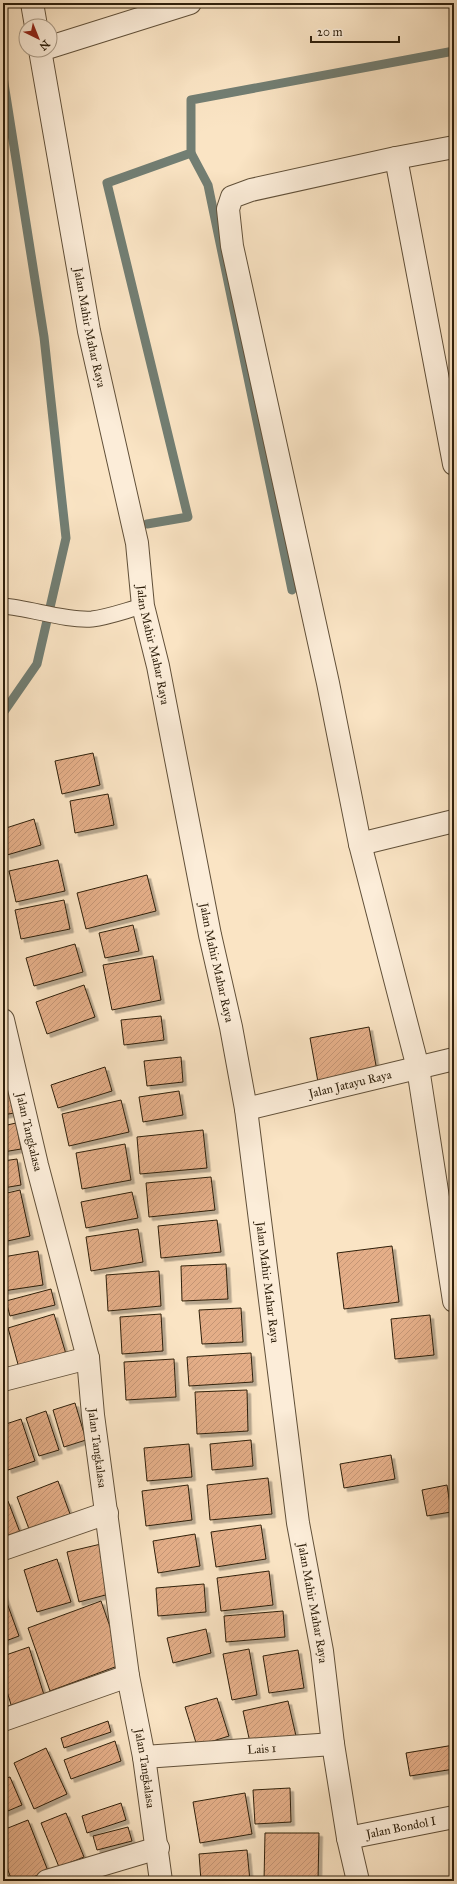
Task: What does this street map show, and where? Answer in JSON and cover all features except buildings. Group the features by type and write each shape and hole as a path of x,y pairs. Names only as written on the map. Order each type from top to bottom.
{"street":[{"path":"32,3 35,18"},
{"path":"58,44 190,3"},
{"name":"Jalan Mahir Mahar Raya","path":"41,58 89,331 137,543 143,606 158,666 210,935 231,1027 246,1109 298,1523 322,1652 333,1744 348,1838 358,1881"},
{"path":"454,148 396,158 244,192 232,197 228,209 232,246 326,675 360,844 418,1068 454,1301"},
{"path":"396,158 454,464"},
{"path":"360,844 454,821"},
{"name":"Jalan Tangkalasa","path":"3,1020 37,1165 88,1358 93,1415 128,1676 144,1757 158,1848 161,1881"},
{"name":"Jalan Jatayu Raya","path":"246,1109 454,1059"},
{"path":"3,1380 88,1358"},
{"path":"3,1549 107,1513"},
{"path":"3,1720 128,1676"},
{"name":"Lais 1","path":"144,1757 333,1744"},
{"name":"Jalan Bondol I","path":"348,1838 454,1817"},
{"path":"47,1881 158,1848"}],"lane":[{"path":"3,606 21,607 59,615 92,619 143,606"}],"waterway":[{"path":"147,524 188,517 107,183 191,153 191,100 454,51"},
{"path":"3,77 44,337 66,538 37,664 3,713"},
{"path":"191,153 208,185 292,590"}]}
